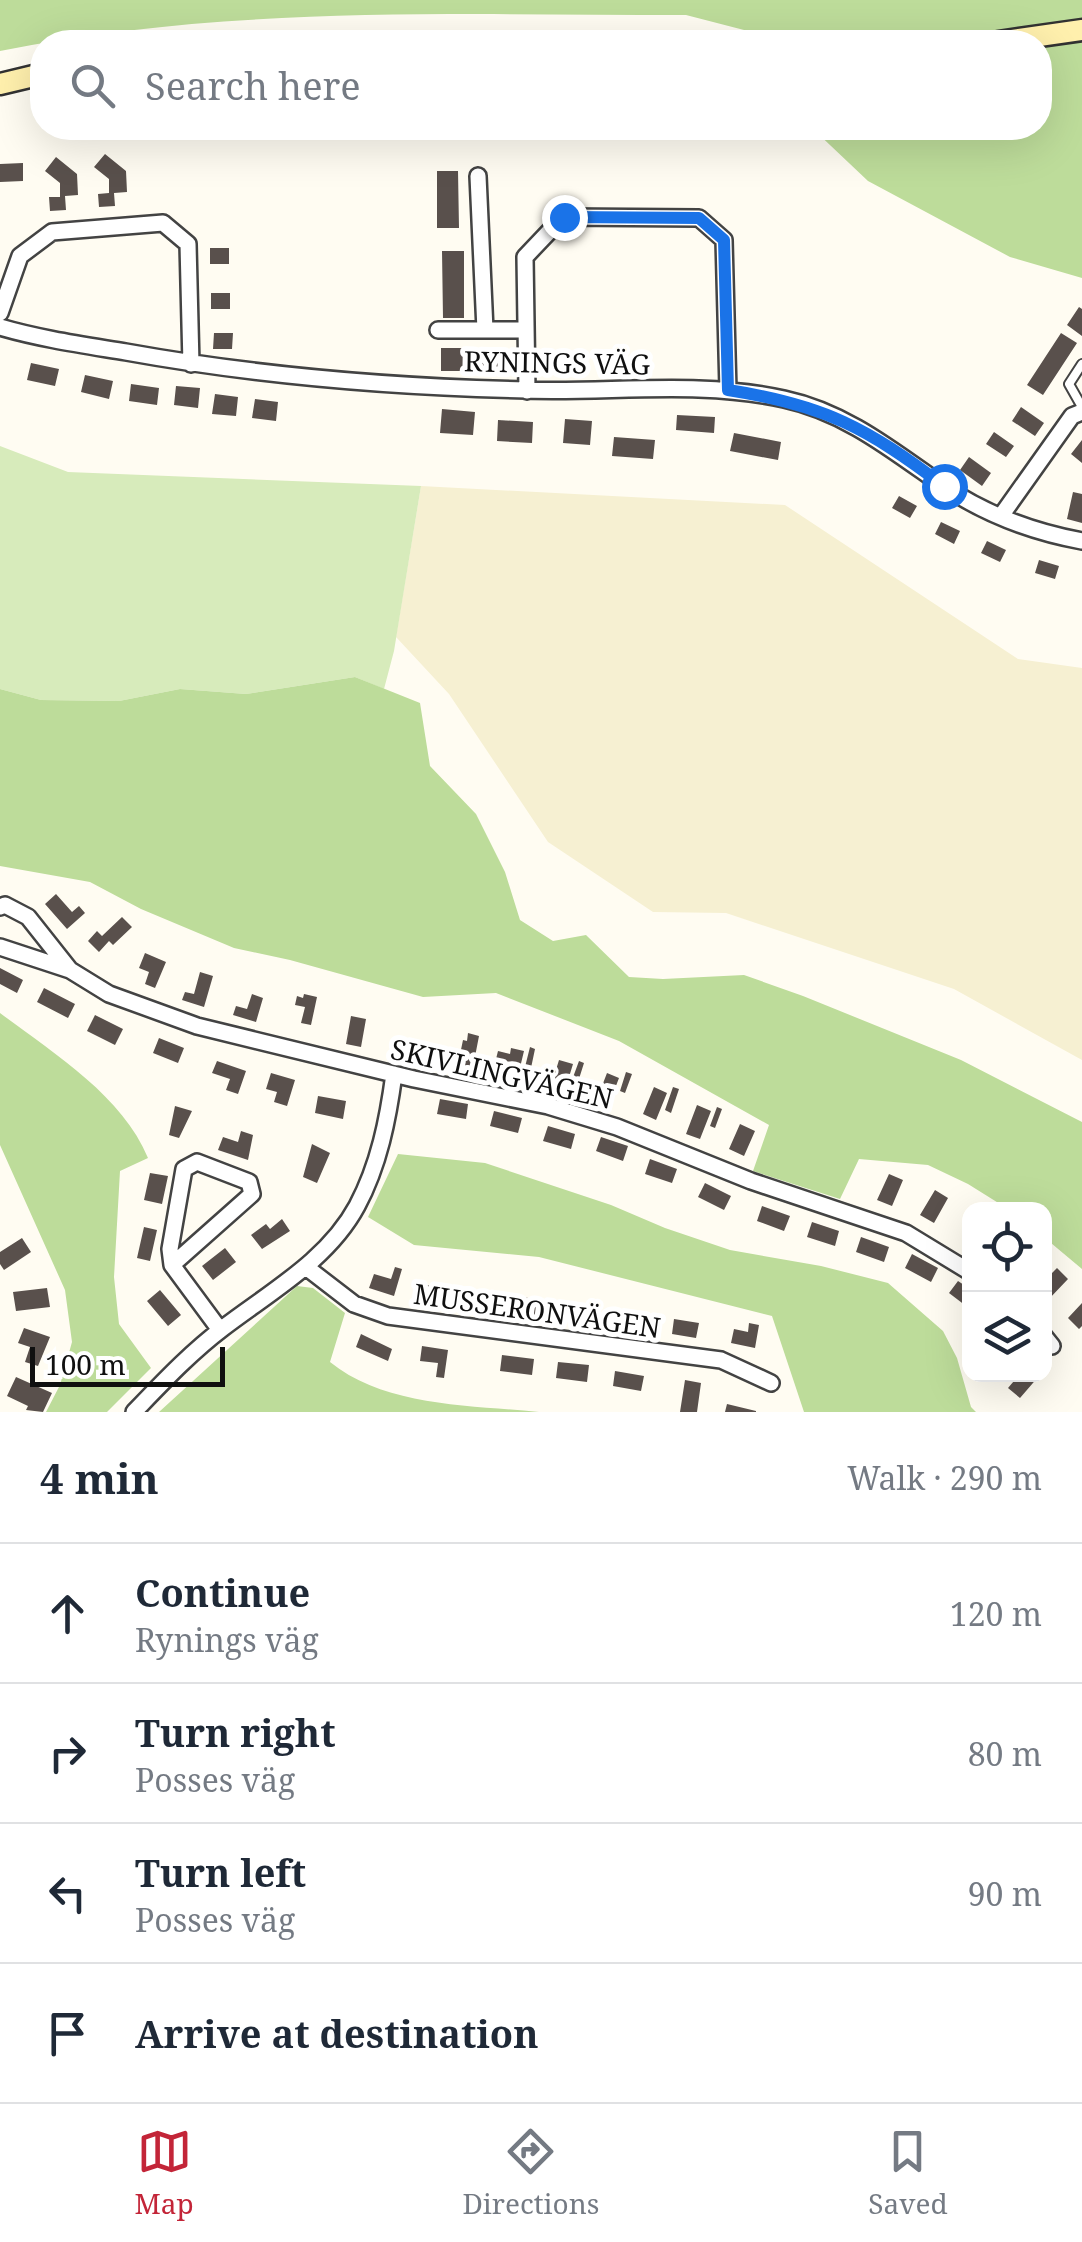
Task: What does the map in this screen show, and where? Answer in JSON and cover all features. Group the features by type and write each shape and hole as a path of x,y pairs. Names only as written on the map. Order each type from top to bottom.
{"main road":[{"path":"1052,34 1082,30"},
{"path":"0,84 30,77"}],"street":[{"path":"478,176 485,330"},
{"path":"527,390 525,257 564,217 699,218 724,240 728,390"},
{"path":"0,313 20,256 52,232 163,223 188,244 190,364"},
{"name":"RYNINGS VÄG","path":"0,328 190,364 297,377 527,390 728,390 786,399 828,413 874,436 944,486 1001,516 1082,541"},
{"path":"438,330 526,330"},
{"path":"1001,516 1072,416 1082,409"},
{"name":"SKIVLINGVÄGEN","path":"0,907 5,905 28,917 70,970"},
{"name":"SKIVLINGVÄGEN","path":"0,947 70,970 109,994 197,1026 394,1074 548,1106 617,1127 751,1180 906,1233 962,1267"},
{"path":"134,1412 220,1330 306,1267 356,1208 376,1163 394,1074"},
{"path":"172,1265 252,1194 249,1182 197,1162 184,1169 170,1250 172,1265 220,1330"},
{"name":"MUSSERONVÄGEN","path":"306,1267 354,1304 388,1316 721,1360 770,1383"}],"lane":[{"path":"1082,364 1069,384 1082,409"}],"shaded area":[{"path":"421,486 785,505 1018,659 1082,668 1082,1060 954,989 726,913 653,912 548,842 449,694 396,637"}],"green space":[{"path":"0,0 1082,0 1082,278 1010,257 868,181 825,140 1052,140 1052,30 744,30 686,15 427,14 256,19 136,30 30,30 30,46 0,51"},
{"path":"0,446 68,472 421,486 394,651 384,689 355,677 246,694 180,689 119,701 41,700 0,689"},
{"path":"355,677 420,703 430,766 476,814 505,872 520,920 553,941 586,935 629,977 744,975 961,1060 1082,1122 1082,1269 1052,1244 1052,1202 997,1202 928,1165 859,1159 840,1199 753,1171 769,1125 619,1041 496,993 423,997 234,948 141,909 90,882 0,866 0,689 41,700 119,701 180,689 246,694"},
{"path":"0,1013 104,1095 136,1135 148,1158 120,1171 114,1277 119,1324 151,1368 107,1412 46,1412 60,1385 72,1342 65,1290 0,1145"},
{"path":"398,1154 485,1163 730,1250 888,1283 943,1331 976,1412 804,1412 772,1316 539,1257 414,1245 368,1217"},
{"path":"297,1286 313,1288 345,1313 330,1362 352,1377 402,1396 539,1412 159,1412"}],"building":[{"path":"105,154 126,171 127,192 114,193 115,206 99,207 98,194 109,193 109,179 94,167"},
{"path":"56,157 77,174 78,195 65,196 66,210 50,211 49,197 60,197 60,183 45,171"},
{"path":"23,163 23,181 0,182 0,164"},
{"path":"437,171 458,171 459,228 437,228"},
{"path":"210,248 229,248 229,264 210,264"},
{"path":"442,251 464,251 464,318 443,318"},
{"path":"211,293 230,293 230,309 211,309"},
{"path":"1079,307 1082,309 1082,336 1067,325"},
{"path":"214,333 233,333 232,349 213,349"},
{"path":"1061,333 1077,343 1043,395 1027,385"},
{"path":"441,348 506,348 506,371 441,371"},
{"path":"31,363 59,369 55,386 27,380"},
{"path":"85,375 113,381 109,399 81,392"},
{"path":"131,384 159,388 157,405 129,401"},
{"path":"176,386 200,388 198,408 174,405"},
{"path":"215,394 238,397 236,416 212,414"},
{"path":"255,399 278,402 276,421 252,418"},
{"path":"1021,407 1044,423 1035,436 1012,421"},
{"path":"442,409 475,412 473,435 440,433"},
{"path":"677,415 715,417 714,433 676,430"},
{"path":"565,419 592,421 590,445 563,443"},
{"path":"498,420 533,422 532,443 497,441"},
{"path":"994,432 1014,446 1006,457 986,444"},
{"path":"734,433 781,442 778,460 730,451"},
{"path":"614,437 655,440 653,459 612,456"},
{"path":"1082,440 1082,463 1071,454"},
{"path":"969,457 991,473 982,486 960,470"},
{"path":"1073,492 1082,494 1082,523 1067,519"},
{"path":"899,496 917,506 910,518 892,508"},
{"path":"941,522 960,531 954,544 935,534"},
{"path":"987,541 1006,550 1000,562 981,553"},
{"path":"1039,560 1059,566 1055,579 1035,573"},
{"path":"56,894 72,912 79,906 85,913 67,929 45,904"},
{"path":"122,917 132,927 99,952 88,941 97,931 102,936"},
{"path":"145,953 166,962 155,988 145,984 149,972 139,968"},
{"path":"0,968 23,980 17,993 0,984"},
{"path":"200,972 213,976 204,1007 182,1000 185,992 194,994"},
{"path":"44,988 75,1004 68,1018 37,1002"},
{"path":"252,994 263,998 256,1022 233,1015 236,1006 247,1009"},
{"path":"304,994 317,997 311,1025 301,1023 305,1007 295,1005 297,996 303,998"},
{"path":"95,1015 123,1029 115,1045 87,1031"},
{"path":"351,1016 366,1019 361,1047 346,1044"},
{"path":"468,1033 479,1036 472,1072 457,1069"},
{"path":"159,1038 184,1048 178,1063 153,1053"},
{"path":"530,1047 535,1049 531,1068 525,1067"},
{"path":"511,1048 524,1051 517,1080 506,1078 509,1062 496,1059 498,1051 510,1054"},
{"path":"559,1060 573,1064 565,1090 551,1086"},
{"path":"217,1061 246,1071 238,1094 226,1090 230,1079 212,1073"},
{"path":"579,1061 584,1063 578,1082 572,1080"},
{"path":"626,1072 632,1074 625,1093 620,1091"},
{"path":"271,1073 295,1080 287,1106 274,1102 277,1092 266,1089"},
{"path":"607,1073 619,1078 609,1104 597,1099"},
{"path":"654,1087 667,1093 656,1120 643,1114"},
{"path":"673,1087 679,1089 671,1113 665,1110"},
{"path":"318,1096 346,1101 343,1119 315,1113"},
{"path":"440,1099 468,1104 466,1119 437,1114"},
{"path":"697,1105 711,1111 700,1139 686,1134"},
{"path":"175,1106 192,1111 179,1138 169,1135"},
{"path":"717,1107 722,1109 715,1128 710,1126"},
{"path":"494,1111 522,1118 518,1133 490,1126"},
{"path":"740,1124 755,1131 744,1156 729,1149"},
{"path":"548,1126 575,1134 571,1149 543,1141"},
{"path":"241,1131 253,1135 248,1160 218,1150 223,1137 238,1142"},
{"path":"601,1137 628,1146 623,1161 596,1151"},
{"path":"312,1144 330,1153 317,1183 303,1177"},
{"path":"650,1159 677,1169 672,1183 645,1174"},
{"path":"150,1173 168,1176 162,1204 144,1200"},
{"path":"889,1174 903,1180 892,1206 877,1200"},
{"path":"705,1183 731,1196 724,1210 698,1197"},
{"path":"935,1190 948,1198 934,1223 920,1215"},
{"path":"762,1206 790,1216 784,1231 757,1221"},
{"path":"282,1219 290,1231 262,1249 251,1235 266,1224 270,1229"},
{"path":"812,1222 839,1231 835,1246 807,1237"},
{"path":"144,1227 157,1230 150,1261 137,1258"},
{"path":"861,1237 889,1247 884,1262 856,1252"},
{"path":"22,1238 31,1252 4,1270 0,1252"},
{"path":"225,1248 236,1262 213,1280 202,1266"},
{"path":"912,1254 938,1268 931,1282 905,1268"},
{"path":"395,1267 402,1269 394,1296 369,1288 374,1274 391,1279"},
{"path":"1057,1268 1068,1279 1052,1296 1052,1292 1052,1273"},
{"path":"958,1281 962,1284 962,1303 949,1293"},
{"path":"426,1285 455,1289 452,1305 424,1300"},
{"path":"47,1288 50,1307 16,1311 13,1292"},
{"path":"160,1290 181,1315 168,1326 147,1301"},
{"path":"505,1295 537,1299 535,1315 503,1311"},
{"path":"565,1302 590,1306 588,1321 563,1317"},
{"path":"1082,1303 1082,1326 1079,1329 1068,1318"},
{"path":"620,1310 649,1315 646,1330 617,1326"},
{"path":"674,1319 699,1323 696,1338 672,1334"},
{"path":"749,1323 759,1325 755,1348 731,1343 734,1329 748,1332"},
{"path":"24,1328 50,1337 38,1366 25,1362 30,1347 18,1343"},
{"path":"361,1334 392,1349 388,1361 356,1347"},
{"path":"422,1346 448,1350 444,1378 436,1377 438,1363 420,1361"},
{"path":"502,1355 534,1359 532,1375 500,1371"},
{"path":"558,1362 589,1365 587,1382 556,1378"},
{"path":"615,1371 644,1376 641,1391 613,1386"},
{"path":"16,1377 52,1393 43,1412 26,1410 28,1406 7,1396"},
{"path":"685,1380 701,1383 697,1412 680,1412"},
{"path":"1013,1382 1034,1382 1020,1398 1008,1388"},
{"path":"727,1404 756,1411 756,1412 725,1412"}],"route":[{"path":"564,217 699,218 724,240 728,390 786,399 828,413 874,436 944,486"}]}
